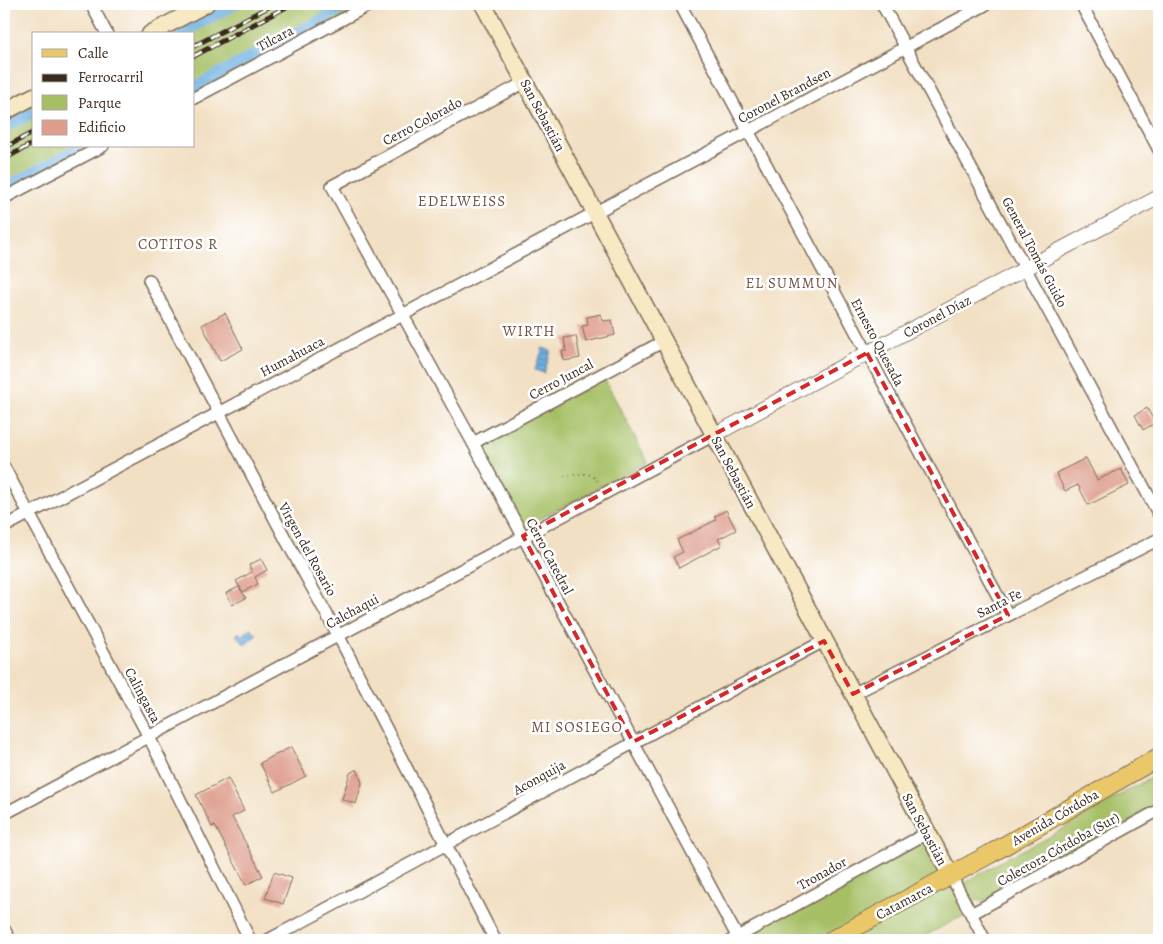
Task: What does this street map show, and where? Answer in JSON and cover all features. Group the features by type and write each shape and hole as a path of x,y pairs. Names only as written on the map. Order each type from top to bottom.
{"main road":[{"path":"154,32 206,4"},
{"name":"San Sebastián","path":"483,4 951,876"},
{"path":"4,112 32,97"},
{"name":"Avenida Córdoba","path":"951,876 1159,757"},
{"name":"Catamarca","path":"832,940 951,876"}],"street":[{"path":"91,4 106,32"},
{"name":"Tilcara","path":"195,97 371,4"},
{"name":"Ernesto Quesada","path":"680,4 1008,616"},
{"name":"General Tomás Guido","path":"882,4 1027,268 1159,515"},
{"name":"Coronel Brandsen","path":"595,212 987,4"},
{"path":"1081,4 1159,150"},
{"name":"Cerro Colorado","path":"332,186 525,82"},
{"path":"4,198 99,148"},
{"name":"Cerro Catedral","path":"332,186 523,536 736,939"},
{"name":"Coronel Díaz","path":"714,435 1159,197"},
{"name":"Humahuaca","path":"4,527 595,212"},
{"name":"Virgen del Rosario","path":"149,280 338,635 495,940"},
{"name":"Cerro Juncal","path":"473,443 664,341"},
{"name":"Calchaqui","path":"4,814 714,435"},
{"name":"Calingasta","path":"4,467 150,737 250,940"},
{"name":"Santa Fe","path":"853,694 1159,539"},
{"name":"Aconquija","path":"268,940 446,846 633,742 824,641"},
{"name":"Colectora Córdoba (Sur)","path":"971,914 1159,810"},
{"name":"Tronador","path":"736,939 927,833"},
{"name":"San Sebastián","path":"951,876 985,940"},
{"path":"4,929 10,940"}],"path":[{"path":"564,476 591,474 596,478 604,493"}],"highlighted area":[{"path":"867,353 1008,615 853,694 824,641 633,742 523,536"}],"green space":[{"path":"206,4 371,4 195,97 195,32 154,32"},
{"path":"32,97 32,148 99,148 4,198 4,112"},
{"path":"604,378 648,462 524,527 521,526 483,447 483,443"},
{"path":"1159,776 1159,806 996,897 980,901 970,899 964,891 963,884 1008,857 1047,838 1146,780"},
{"path":"927,833 971,914 957,919 917,940 732,940"}],"water":[{"path":"543,348 551,351 544,373 535,370"},
{"path":"251,628 257,635 245,645 236,635 239,632 242,636"}],"building":[{"path":"225,313 243,349 220,361 202,325"},
{"path":"601,314 603,321 612,320 615,335 586,342 582,326 588,325 587,317"},
{"path":"576,336 580,358 564,361 562,351 566,351 564,338"},
{"path":"1147,408 1155,423 1143,430 1135,415"},
{"path":"1086,458 1097,480 1121,469 1129,485 1088,505 1078,485 1065,491 1056,473"},
{"path":"726,510 736,530 718,539 722,545 679,568 673,557 683,552 677,540 716,520 714,517"},
{"path":"261,559 267,570 255,577 258,584 243,592 236,581 252,572 249,565"},
{"path":"239,587 246,598 232,605 226,593"},
{"path":"291,747 306,776 275,792 260,763"},
{"path":"357,769 362,783 356,804 342,799 350,773"},
{"path":"228,778 244,811 232,817 263,876 246,885 215,826 212,827 196,795"},
{"path":"274,872 292,878 283,904 265,898"}],"waterway":[{"path":"184,32 236,4"},
{"path":"195,86 351,4"},
{"path":"4,128 32,113"},
{"path":"4,188 79,148"}],"railway":[{"path":"195,45 274,4"},
{"path":"195,55 292,4"},
{"path":"4,148 32,133"},
{"path":"4,159 32,144"}],"district":[{"name":"EDELWEISS","path":"462,201"},
{"name":"COTITOS R","path":"178,244"},
{"name":"EL SUMMUN","path":"792,283"},
{"name":"WIRTH","path":"529,331"},
{"name":"MI SOSIEGO","path":"577,727"}]}
